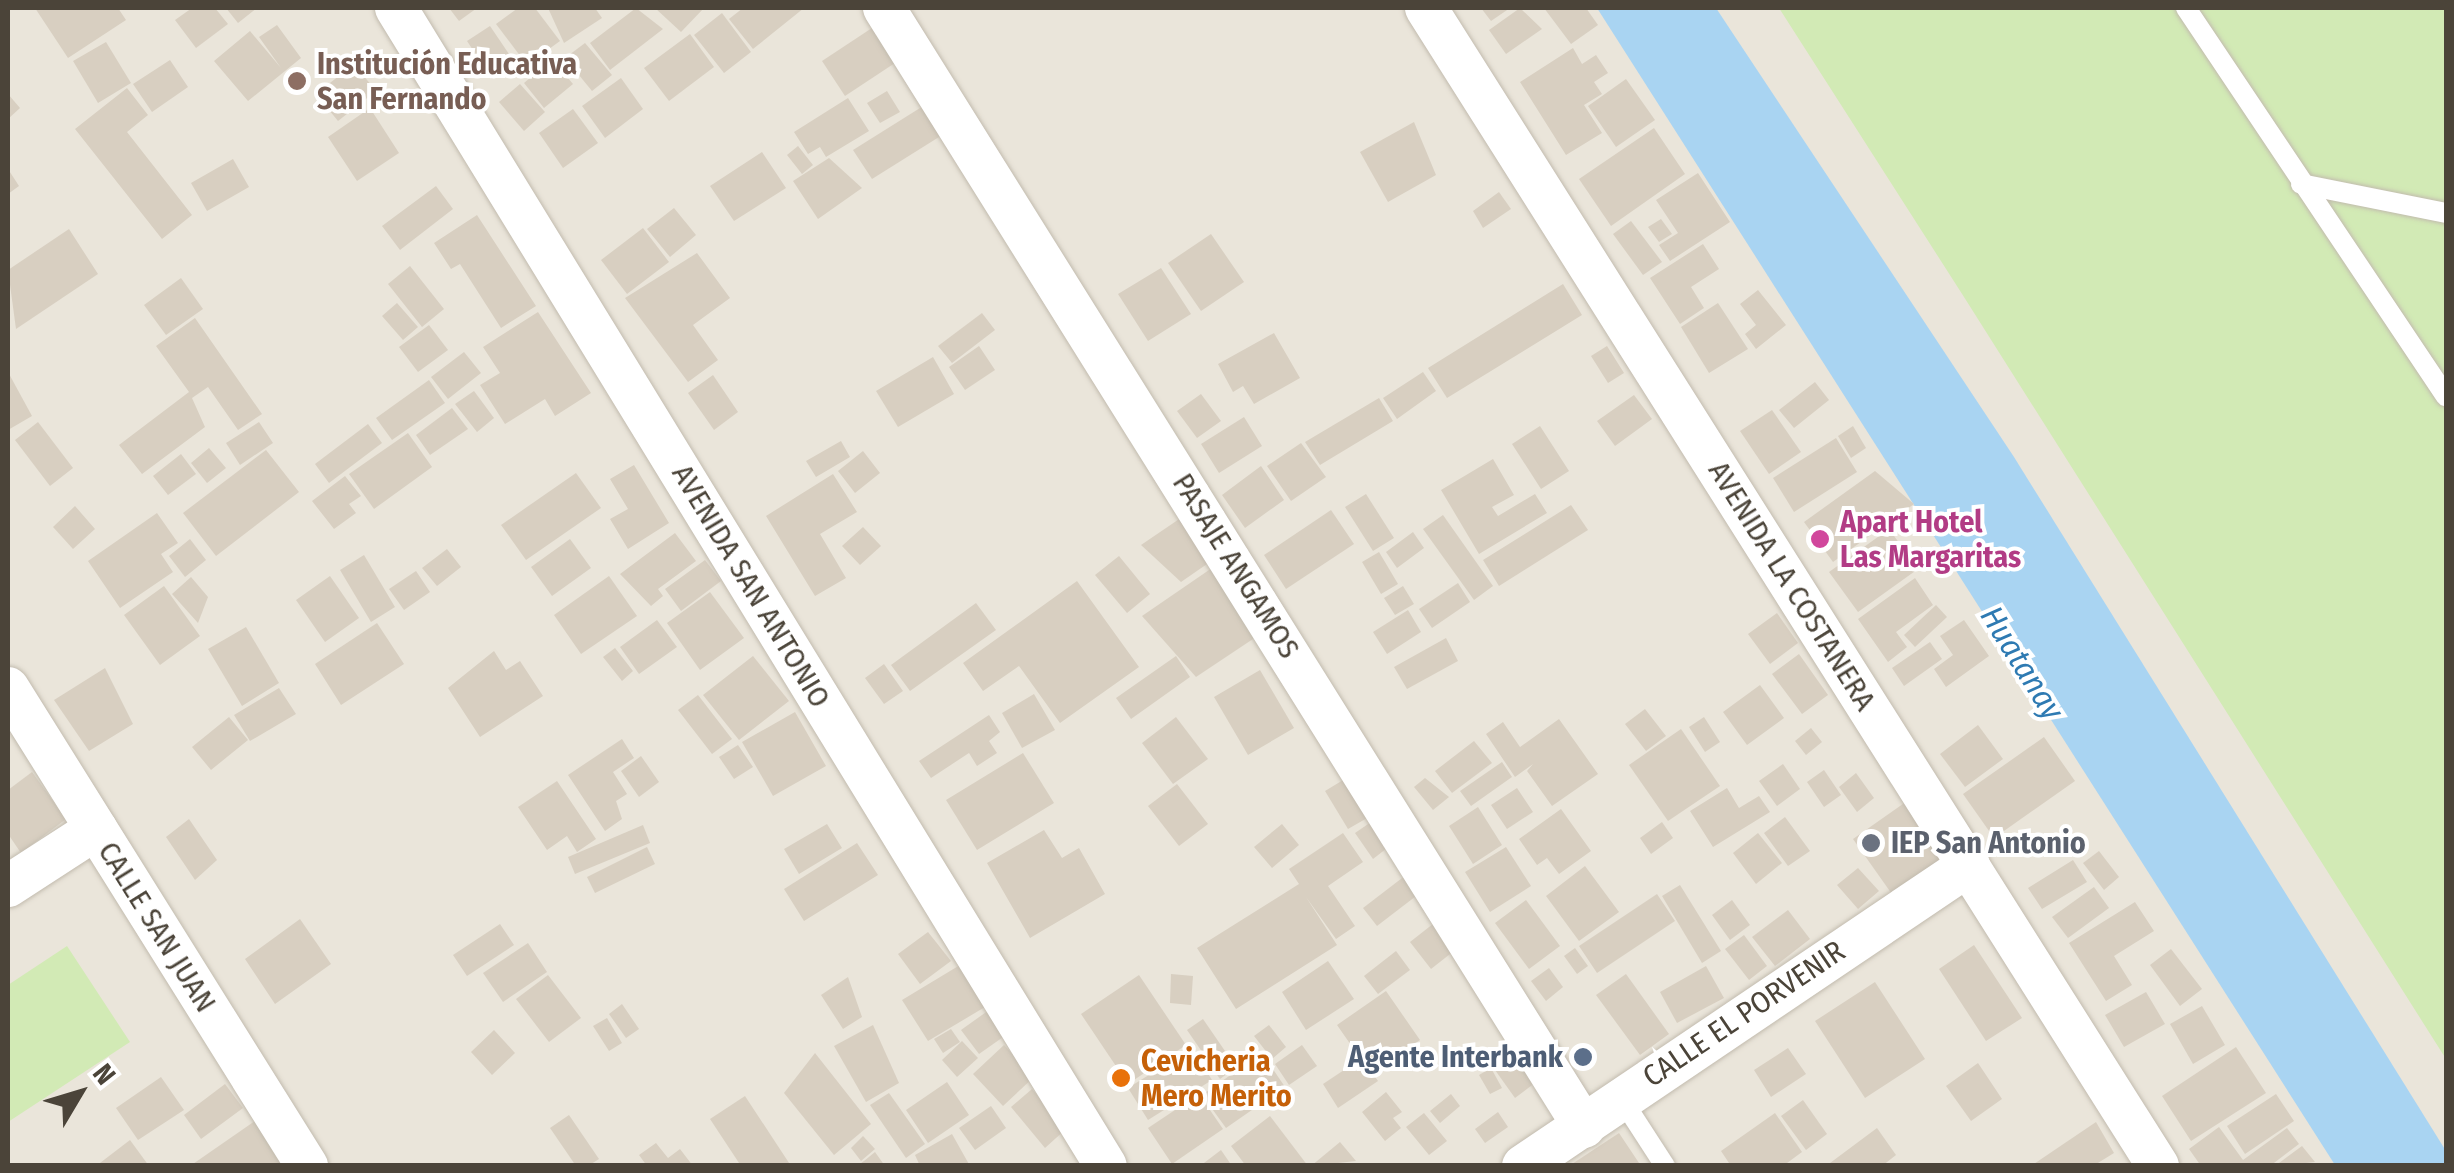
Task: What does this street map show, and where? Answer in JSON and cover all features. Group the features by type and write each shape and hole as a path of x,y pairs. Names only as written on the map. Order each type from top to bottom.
{"street":[{"name":"AVENIDA SAN ANTONIO","path":"396,8 1106,1166"},
{"name":"PASAJE ANGAMOS","path":"884,8 1584,1127"},
{"name":"AVENIDA LA COSTANERA","path":"1426,8 2158,1166"},
{"name":"CALLE SAN JUAN","path":"8,688 307,1166"},
{"path":"8,886 96,828"},
{"name":"CALLE EL PORVENIR","path":"1522,1166 1969,865"}],"lane":[{"path":"2186,8 2301,184 2440,372 2446,396"},
{"path":"2301,184 2446,212"},
{"path":"1621,1098 1665,1166"}],"shaded area":[{"path":"8,8 2446,8 2446,1165 8,1165"}],"green space":[{"path":"1779,8 2446,8 2446,1059 1964,297"},
{"path":"67,946 130,1042 8,1122 8,985"}],"water":[{"name":"Huatanay","path":"1597,8 1716,8 2014,457 2446,1151 2446,1165 2335,1165"}],"building":[{"path":"35,8 118,8 126,20 68,58"},
{"path":"192,8 215,8 228,24 196,48 175,20"},
{"path":"226,8 257,8 238,23"},
{"path":"449,8 477,8 459,21"},
{"path":"518,8 535,8 560,41 527,65 496,24"},
{"path":"548,8 595,8 602,18 564,43"},
{"path":"636,8 663,29 610,70 590,43"},
{"path":"655,8 704,8 681,32"},
{"path":"743,8 804,8 753,49 729,19"},
{"path":"1481,8 1510,8 1491,21"},
{"path":"1520,8 1542,29 1506,54 1489,30"},
{"path":"1544,8 1586,8 1598,25 1571,44"},
{"path":"722,13 751,52 724,73 694,35"},
{"path":"878,24 901,59 845,96 822,61"},
{"path":"277,25 301,58 248,101 214,61 250,31 281,68 259,37"},
{"path":"490,26 515,63 492,79 467,41"},
{"path":"690,34 714,67 669,101 644,68"},
{"path":"106,42 131,83 98,103 73,61"},
{"path":"585,43 612,75 592,91 565,58"},
{"path":"1573,48 1582,64 1596,55 1608,73 1594,82 1602,94 1584,105 1602,133 1566,155 1520,82"},
{"path":"552,59 573,84 544,108 524,83"},
{"path":"170,60 188,87 152,112 133,84"},
{"path":"354,64 376,91 338,121 316,94"},
{"path":"621,78 643,109 605,138 582,106"},
{"path":"1626,79 1655,120 1616,147 1588,106"},
{"path":"520,84 545,112 524,131 499,102"},
{"path":"127,88 148,115 127,132 192,215 162,239 75,129"},
{"path":"887,91 900,112 880,123 867,103"},
{"path":"8,94 20,108 8,119"},
{"path":"848,98 869,131 826,157 820,147 808,154 794,132"},
{"path":"936,98 955,127 872,179 853,150"},
{"path":"370,108 399,153 357,181 328,137"},
{"path":"573,109 598,143 563,168 539,133"},
{"path":"1414,122 1436,175 1388,202 1360,152"},
{"path":"1654,128 1685,174 1611,226 1579,179"},
{"path":"798,146 813,165 802,174 787,155"},
{"path":"762,152 786,188 734,221 710,186"},
{"path":"829,158 862,188 818,219 793,181"},
{"path":"233,159 249,187 207,211 191,183"},
{"path":"8,169 19,186 8,194"},
{"path":"1698,173 1730,222 1670,261 1659,245 1678,233 1656,200"},
{"path":"436,186 453,209 400,250 382,226"},
{"path":"1499,192 1511,209 1483,228 1473,211"},
{"path":"674,208 696,235 670,257 647,229"},
{"path":"477,215 536,306 501,328 460,264 451,269 434,243"},
{"path":"1661,219 1672,234 1659,242 1648,227"},
{"path":"1631,221 1662,262 1643,275 1613,234"},
{"path":"643,228 669,262 627,294 601,260"},
{"path":"69,229 98,274 16,329 8,270"},
{"path":"1211,234 1244,282 1201,311 1168,263"},
{"path":"1703,244 1719,269 1691,287 1704,308 1680,324 1650,278"},
{"path":"697,253 730,298 693,325 718,360 688,382 625,298"},
{"path":"410,266 444,309 422,327 388,284"},
{"path":"1161,268 1191,314 1148,341 1118,294"},
{"path":"181,278 203,309 166,335 144,305"},
{"path":"1563,284 1582,315 1447,398 1428,368"},
{"path":"1758,290 1786,325 1756,349 1745,334 1756,325 1740,304"},
{"path":"397,303 418,327 403,340 382,316"},
{"path":"1718,303 1748,349 1709,373 1681,327"},
{"path":"538,312 591,393 555,416 545,399 505,424 480,385 500,373 483,347"},
{"path":"982,313 995,330 952,363 938,346"},
{"path":"195,318 262,414 238,430 208,387 192,398 205,427 142,474 119,445 189,392 156,346"},
{"path":"429,325 448,350 418,372 399,347"},
{"path":"1274,333 1300,378 1254,404 1243,386 1233,392 1218,364"},
{"path":"979,346 995,370 965,390 949,367"},
{"path":"1607,346 1624,373 1608,383 1591,356"},
{"path":"464,352 481,373 448,399 431,377"},
{"path":"933,357 954,394 898,427 876,391"},
{"path":"8,372 32,416 8,430"},
{"path":"1423,372 1436,391 1397,419 1383,398"},
{"path":"713,375 738,412 714,430 688,393"},
{"path":"429,380 445,403 392,440 376,418"},
{"path":"1815,382 1829,400 1794,428 1779,410"},
{"path":"474,391 494,418 477,432 455,404"},
{"path":"1201,394 1221,421 1197,438 1177,411"},
{"path":"1634,395 1652,419 1615,446 1597,421"},
{"path":"1379,398 1393,421 1320,465 1305,442"},
{"path":"452,408 468,429 430,455 416,435"},
{"path":"1772,410 1801,452 1769,474 1740,431"},
{"path":"1244,417 1262,446 1219,473 1201,444"},
{"path":"38,422 73,468 50,486 15,440"},
{"path":"259,422 273,443 240,465 226,443"},
{"path":"368,424 382,443 329,483 315,464"},
{"path":"1540,426 1569,471 1541,489 1512,444"},
{"path":"1853,426 1866,448 1851,458 1838,436"},
{"path":"408,433 432,467 374,509 349,474"},
{"path":"1836,438 1857,472 1794,512 1773,478"},
{"path":"841,441 850,457 816,477 806,461"},
{"path":"1301,443 1326,477 1291,501 1267,466"},
{"path":"209,448 226,468 207,483 191,463"},
{"path":"266,450 299,492 216,556 183,513"},
{"path":"863,451 880,473 855,493 838,471"},
{"path":"181,454 196,474 168,495 153,476"},
{"path":"1493,459 1514,495 1492,507 1498,516 1535,494 1547,513 1479,554 1441,490"},
{"path":"634,465 669,523 628,549 610,519 628,509 610,479"},
{"path":"1261,466 1284,500 1245,528 1222,495"},
{"path":"1875,471 1914,504 1833,562 1804,522"},
{"path":"576,473 601,508 526,560 501,525"},
{"path":"833,474 857,512 820,534 846,578 815,596 766,516"},
{"path":"345,476 361,496 349,504 356,513 334,529 312,501"},
{"path":"1366,494 1394,538 1373,551 1345,507"},
{"path":"1571,505 1588,530 1499,586 1483,560"},
{"path":"75,506 95,529 73,549 53,527"},
{"path":"1331,510 1354,544 1286,589 1264,555"},
{"path":"1191,511 1220,555 1181,582 1141,545"},
{"path":"157,513 178,543 161,554 173,572 120,608 88,561"},
{"path":"1443,515 1493,586 1474,600 1423,529"},
{"path":"863,527 881,546 860,565 842,546"},
{"path":"1889,529 1918,569 1858,612 1829,572"},
{"path":"1413,532 1424,548 1397,568 1386,552"},
{"path":"675,533 696,561 658,589 663,596 651,606 620,574"},
{"path":"190,539 206,560 185,577 169,556"},
{"path":"570,539 591,568 552,596 531,567"},
{"path":"447,549 461,567 437,586 422,568"},
{"path":"1379,552 1398,584 1381,594 1362,562"},
{"path":"364,555 395,607 371,622 340,570"},
{"path":"1119,556 1150,594 1127,613 1095,575"},
{"path":"1228,557 1259,635 1196,677 1142,616"},
{"path":"705,560 721,581 681,611 665,589"},
{"path":"416,571 430,592 404,610 389,589"},
{"path":"330,576 359,618 325,642 296,600"},
{"path":"609,576 637,616 581,654 554,615"},
{"path":"191,577 208,597 198,623 172,594"},
{"path":"1915,578 1933,605 1896,632 1907,647 1888,662 1858,619"},
{"path":"1077,581 1139,667 1060,723 1019,666 983,691 963,663"},
{"path":"1458,583 1470,602 1432,628 1419,609"},
{"path":"164,586 200,636 160,665 124,615"},
{"path":"1403,586 1414,604 1395,615 1384,598"},
{"path":"710,592 744,638 700,670 667,623"},
{"path":"976,603 996,630 910,691 891,665"},
{"path":"1936,605 1947,617 1915,647 1904,635"},
{"path":"1408,610 1421,632 1387,654 1373,632"},
{"path":"1777,613 1798,643 1770,664 1748,634"},
{"path":"657,620 677,647 639,674 620,647"},
{"path":"1964,620 1989,656 1946,687 1934,669 1953,655 1940,636"},
{"path":"377,623 404,664 341,705 315,664"},
{"path":"246,627 279,683 242,706 208,649"},
{"path":"1446,638 1458,661 1407,689 1394,667"},
{"path":"1930,642 1942,659 1904,686 1892,668"},
{"path":"615,648 633,671 622,681 603,657"},
{"path":"494,651 506,670 520,661 543,696 480,737 448,688"},
{"path":"1799,654 1828,695 1802,714 1772,674"},
{"path":"753,656 789,701 739,740 703,695"},
{"path":"1176,656 1190,677 1131,719 1116,698"},
{"path":"884,664 903,691 884,704 865,678"},
{"path":"105,668 133,724 89,751 54,700"},
{"path":"1260,670 1294,728 1248,755 1214,697"},
{"path":"1760,685 1784,718 1747,745 1723,712"},
{"path":"279,688 296,714 250,741 234,715"},
{"path":"1034,694 1055,730 1022,748 1002,713"},
{"path":"698,695 732,739 712,754 678,710"},
{"path":"1645,709 1666,736 1646,751 1625,724"},
{"path":"795,712 826,766 773,796 742,742"},
{"path":"989,715 1000,732 989,741 997,753 977,766 969,753 931,778 919,761"},
{"path":"229,717 248,740 211,770 192,747"},
{"path":"1176,717 1208,759 1173,784 1142,743"},
{"path":"1704,717 1720,742 1705,752 1689,727"},
{"path":"1559,719 1598,774 1552,806 1527,771 1533,764 1515,777 1486,734 1503,722 1520,747"},
{"path":"1978,725 2003,759 1965,787 1940,754"},
{"path":"1811,728 1822,742 1806,755 1795,741"},
{"path":"1681,729 1720,786 1668,821 1629,765"},
{"path":"2044,737 2075,781 1994,838 1963,794"},
{"path":"622,739 634,758 613,772 627,794 616,801 622,819 605,831 568,775"},
{"path":"1474,741 1492,763 1452,793 1435,771"},
{"path":"738,745 753,767 734,779 719,757"},
{"path":"1023,753 1054,803 977,850 946,800"},
{"path":"641,756 659,782 639,797 621,771"},
{"path":"1502,762 1512,777 1471,806 1460,791"},
{"path":"1783,764 1800,789 1777,806 1759,781"},
{"path":"1824,770 1841,795 1824,807 1807,782"},
{"path":"1358,771 1381,810 1348,829 1325,791"},
{"path":"32,772 66,819 21,853 8,834 8,790"},
{"path":"1856,773 1874,798 1857,812 1839,787"},
{"path":"1425,778 1449,797 1433,810 1414,787"},
{"path":"557,781 596,839 577,852 567,836 547,850 518,807"},
{"path":"1177,784 1208,824 1179,846 1148,806"},
{"path":"1517,788 1533,812 1507,829 1491,805"},
{"path":"1727,788 1739,808 1759,796 1770,812 1713,847 1690,811"},
{"path":"1910,799 1951,857 1894,897 1853,839"},
{"path":"1478,807 1502,845 1473,864 1449,826"},
{"path":"1561,809 1591,851 1559,874 1547,858 1537,865 1519,839"},
{"path":"1785,817 1810,851 1788,866 1764,833"},
{"path":"189,819 217,860 195,880 166,837"},
{"path":"1374,820 1391,845 1373,859 1355,833"},
{"path":"1662,822 1673,838 1651,854 1640,838"},
{"path":"827,824 842,848 799,874 784,849"},
{"path":"1282,824 1299,845 1272,868 1254,847"},
{"path":"643,825 650,843 575,874 568,857"},
{"path":"1044,830 1062,858 1079,848 1105,894 1030,938 987,863"},
{"path":"1343,833 1363,862 1328,886 1355,926 1336,939 1306,897 1337,945 1236,1009 1197,948 1299,884 1289,869"},
{"path":"1758,833 1782,863 1756,884 1733,853"},
{"path":"857,843 878,875 804,921 784,889"},
{"path":"647,847 655,864 595,893 587,877"},
{"path":"1506,847 1531,886 1490,912 1465,872"},
{"path":"2099,851 2119,877 2104,890 2083,863"},
{"path":"2073,860 2087,882 2042,909 2028,888"},
{"path":"1585,866 1619,912 1579,941 1546,896"},
{"path":"1858,868 1879,891 1858,909 1837,885"},
{"path":"1406,875 1420,893 1377,926 1363,908"},
{"path":"1680,885 1721,951 1702,963 1662,896"},
{"path":"2094,887 2109,908 2068,938 2052,917"},
{"path":"1657,894 1675,921 1597,973 1579,946"},
{"path":"1526,900 1560,946 1529,969 1495,923"},
{"path":"1732,900 1750,925 1730,940 1712,915"},
{"path":"2135,902 2154,931 2114,956 2132,985 2106,1001 2069,943"},
{"path":"1788,910 1810,939 1775,966 1752,937"},
{"path":"300,919 331,964 275,1004 245,959"},
{"path":"1438,920 1459,947 1431,969 1410,942"},
{"path":"500,924 514,945 467,976 453,955"},
{"path":"928,932 951,961 920,984 898,954"},
{"path":"1744,935 1767,966 1749,980 1725,949"},
{"path":"528,943 547,972 503,1002 483,973"},
{"path":"1974,945 2022,1018 1986,1041 1939,969"},
{"path":"1575,948 1588,966 1577,974 1564,956"},
{"path":"2171,949 2202,989 2180,1006 2150,965"},
{"path":"1396,951 1410,970 1378,994 1364,976"},
{"path":"1328,961 1354,999 1306,1030 1282,992"},
{"path":"965,962 990,1004 928,1041 902,1000"},
{"path":"1706,966 1724,998 1677,1023 1660,992"},
{"path":"1549,968 1563,987 1546,1001 1531,981"},
{"path":"1171,974 1193,976 1191,1005 1170,1003"},
{"path":"1626,974 1669,1034 1640,1055 1596,995"},
{"path":"548,975 581,1018 549,1042 516,999"},
{"path":"1139,975 1186,1045 1128,1084 1081,1014"},
{"path":"848,977 862,1017 843,1029 821,995"},
{"path":"1875,982 1925,1059 1865,1098 1815,1021"},
{"path":"1386,991 1420,1040 1382,1067 1371,1050 1360,1058 1337,1025"},
{"path":"2146,992 2165,1024 2124,1047 2105,1015"},
{"path":"622,1004 639,1029 626,1038 609,1014"},
{"path":"2202,1006 2225,1045 2193,1064 2170,1024"},
{"path":"989,1010 1006,1035 979,1054 961,1030"},
{"path":"607,1018 622,1043 609,1051 593,1026"},
{"path":"1203,1019 1225,1051 1209,1062 1187,1030"},
{"path":"873,1025 899,1083 866,1102 834,1046"},
{"path":"1269,1025 1286,1047 1272,1059 1254,1036"},
{"path":"951,1029 960,1042 943,1053 934,1039"},
{"path":"494,1030 515,1053 492,1075 471,1052"},
{"path":"962,1041 978,1058 957,1077 942,1060"},
{"path":"1004,1045 1034,1077 1003,1106 973,1074"},
{"path":"1302,1045 1317,1066 1289,1085 1275,1064"},
{"path":"2236,1047 2266,1093 2191,1141 2162,1096"},
{"path":"1192,1048 1212,1080 1148,1120 1128,1088"},
{"path":"1788,1048 1806,1074 1771,1097 1754,1070"},
{"path":"1520,1051 1540,1079 1515,1098 1495,1070"},
{"path":"1228,1052 1238,1066 1220,1079 1210,1065"},
{"path":"815,1053 871,1124 834,1155 784,1093"},
{"path":"1262,1053 1285,1087 1226,1128 1202,1095"},
{"path":"1362,1058 1378,1081 1338,1108 1323,1084"},
{"path":"1978,1063 2002,1099 1971,1121 1946,1086"},
{"path":"1491,1068 1502,1088 1490,1094 1479,1075"},
{"path":"161,1077 184,1110 138,1140 116,1108"},
{"path":"947,1082 969,1115 928,1143 906,1110"},
{"path":"225,1084 243,1108 201,1139 184,1115"},
{"path":"1032,1089 1066,1129 1045,1148 1011,1107"},
{"path":"1386,1092 1402,1112 1393,1118 1401,1128 1385,1141 1362,1112"},
{"path":"889,1093 925,1144 906,1158 870,1105"},
{"path":"1199,1094 1223,1129 1172,1164 1148,1128"},
{"path":"1451,1094 1460,1106 1440,1123 1430,1111"},
{"path":"2276,1094 2294,1121 2245,1154 2227,1126"},
{"path":"745,1096 791,1166 741,1166 710,1119"},
{"path":"1803,1100 1827,1134 1806,1150 1781,1116"},
{"path":"991,1106 1006,1128 975,1150 959,1128"},
{"path":"1498,1112 1508,1127 1485,1143 1475,1129"},
{"path":"1424,1113 1447,1141 1429,1155 1406,1127"},
{"path":"1775,1113 1802,1152 1783,1166 1731,1166 1721,1151"},
{"path":"265,1114 285,1166 190,1166"},
{"path":"569,1115 599,1159 588,1166 576,1166 550,1128"},
{"path":"1270,1116 1308,1166 1246,1166 1231,1146"},
{"path":"2096,1122 2114,1153 2093,1166 2031,1166"},
{"path":"2219,1127 2243,1160 2287,1128 2299,1144 2270,1166 2201,1166 2189,1149"},
{"path":"1877,1128 1896,1155 1882,1166 1826,1166"},
{"path":"1619,1133 1641,1166 1569,1166"},
{"path":"952,1134 970,1166 920,1166 915,1155"},
{"path":"863,1136 875,1149 861,1161 851,1148"},
{"path":"130,1140 149,1166 96,1166"},
{"path":"1340,1142 1356,1161 1311,1166"},
{"path":"656,1143 668,1158 680,1149 693,1166 647,1166 639,1155"},
{"path":"2302,1146 2315,1162 2280,1166 2279,1163"},
{"path":"1221,1150 1232,1166 1200,1166"},
{"path":"875,1152 885,1166 857,1166 864,1161"}],"place":[{"name":"Institución Educativa San Fernando","path":"297,81"},
{"name":"Apart Hotel Las Margaritas","path":"1820,539"},
{"name":"IEP San Antonio","path":"1871,843"},
{"name":"Agente Interbank","path":"1583,1057"},
{"name":"Cevicheria Mero Merito","path":"1121,1078"}]}
